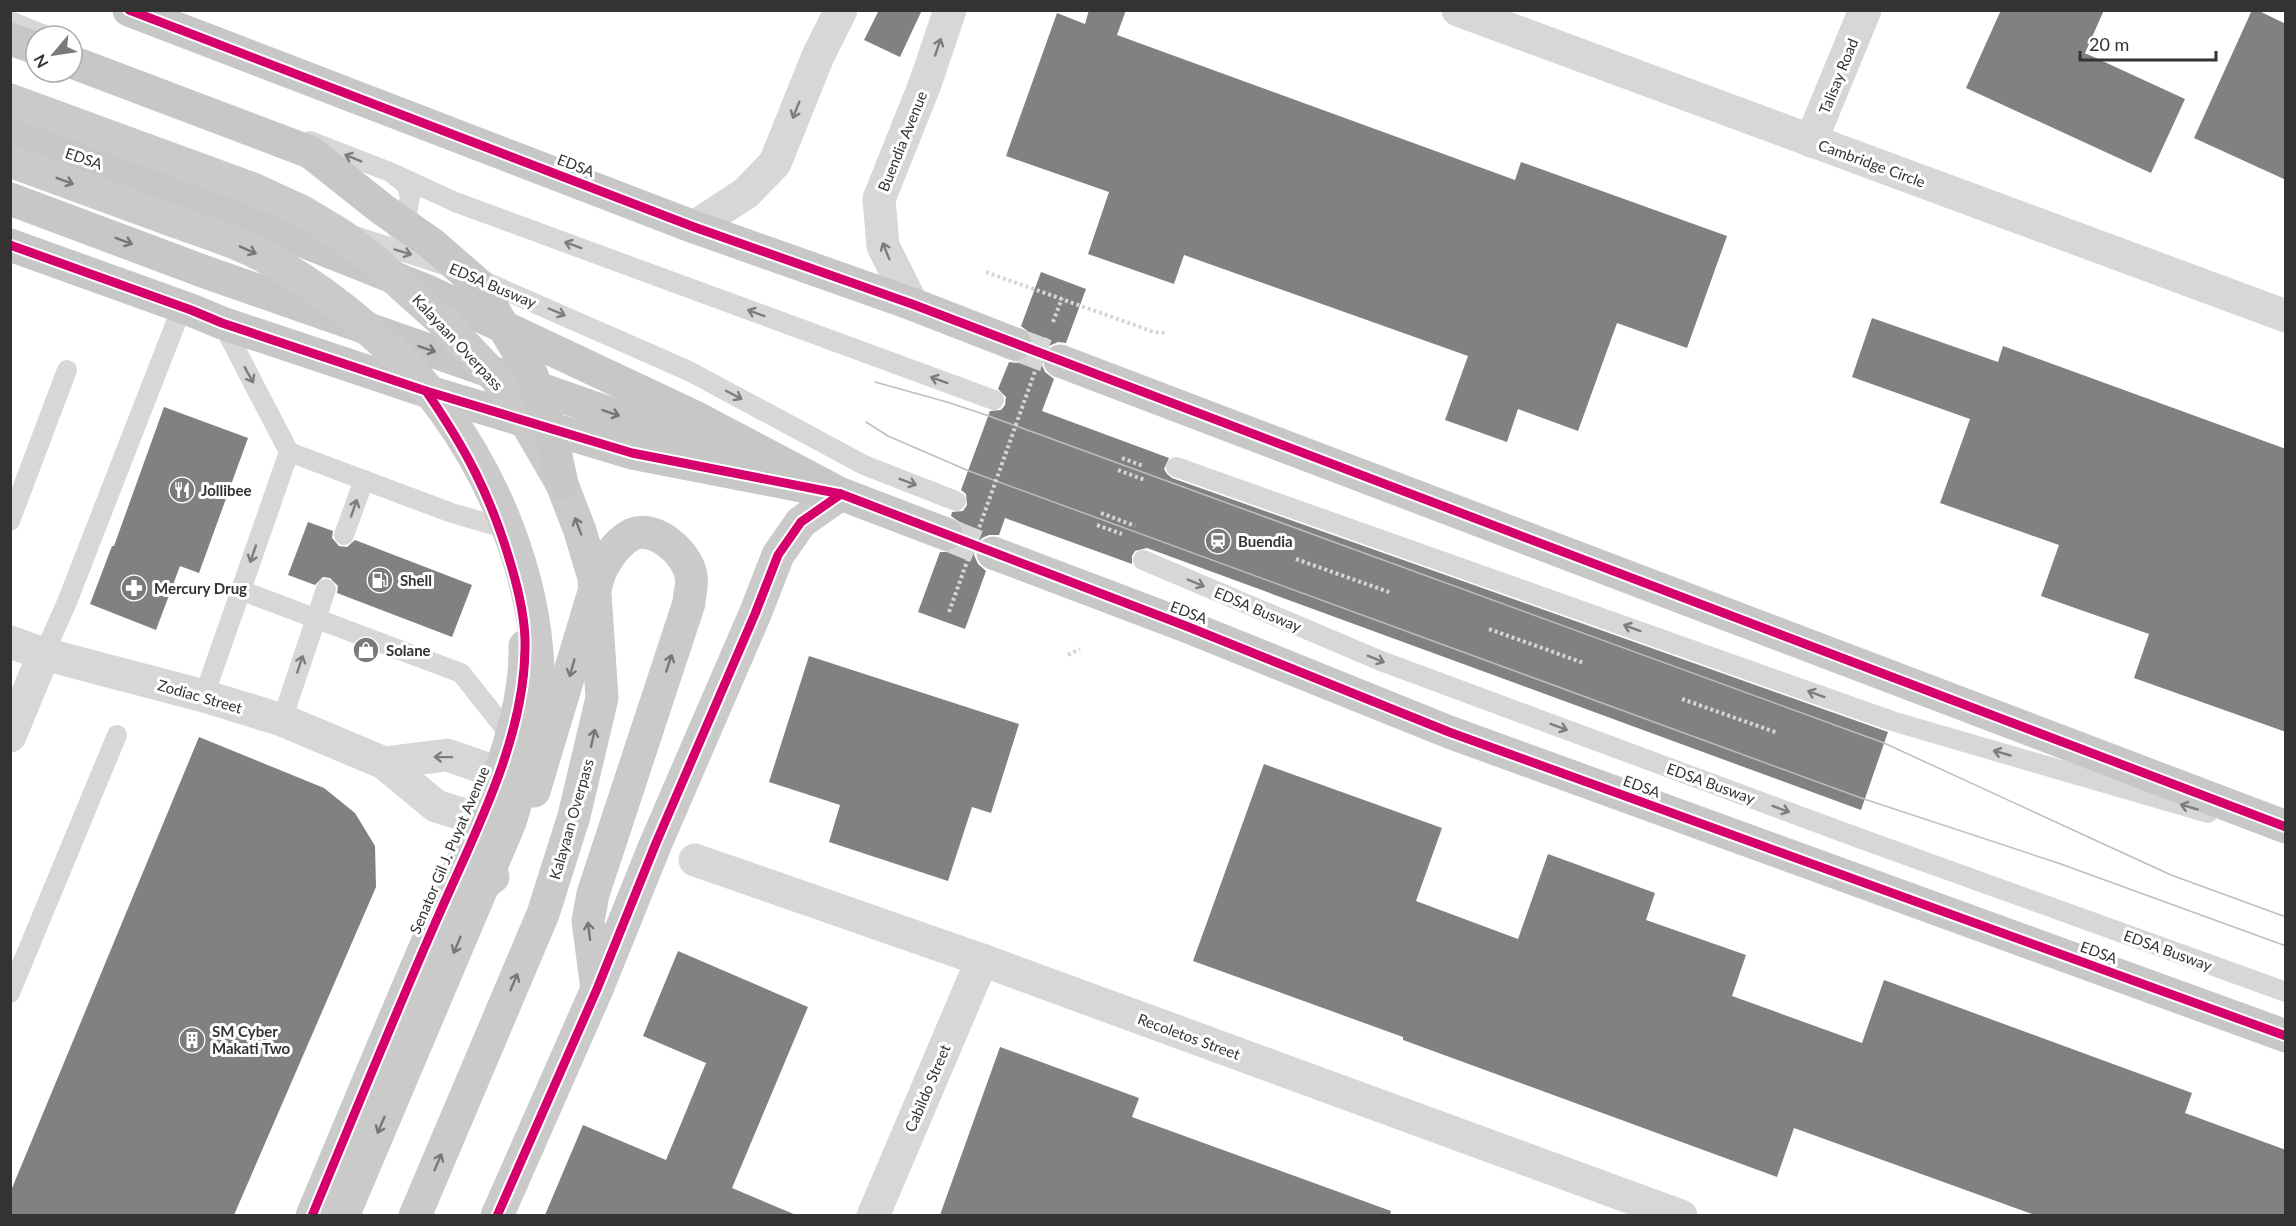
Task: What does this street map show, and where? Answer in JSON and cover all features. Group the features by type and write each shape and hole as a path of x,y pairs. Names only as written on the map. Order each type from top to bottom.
{"highway":[{"name":"EDSA","path":"129,10 694,227 912,304 1015,344"},
{"path":"84,66 310,152 382,209 432,244 478,284 532,375 550,428 562,484"},
{"name":"EDSA","path":"10,133 162,185 425,290 698,418 842,494 946,534"},
{"path":"10,199 208,273 842,494"},
{"path":"10,245 222,323 426,391 632,453 842,494"},
{"path":"1054,348 2286,826"},
{"name":"EDSA","path":"993,553 1186,626 1449,732 2286,1036"}],"main road":[{"name":"Kalayaan Overpass","path":"10,100 253,189 301,211 341,235 410,291 496,378 524,417 562,484 580,531 594,578 602,698 574,816 543,914 415,1215"},
{"path":"10,161 236,244 272,260 344,309 394,353 442,407 465,441 489,488 527,583 536,650 538,698 527,763 510,822 343,1215"},
{"name":"Senator Gil J. Puyat Avenue","path":"312,1215 481,820 511,736 521,696 525,649 523,620 517,585 500,527 479,477 452,428 426,391"},
{"path":"497,1215 597,989 778,555 801,522 842,494"},
{"path":"437,920 498,873 517,843 600,572 608,555 634,534 649,533 662,538 684,557 691,576 688,603 593,894 588,921 597,989"}],"street":[{"path":"694,227 746,193 774,164 818,56 841,10"},
{"name":"Buendia Avenue","path":"912,304 883,246 879,199 925,84 950,10"},
{"name":"Cambridge Circle","path":"1458,10 2286,316"},
{"name":"Talisay Road","path":"1811,141 1865,10"},
{"name":"Zodiac Street","path":"10,642 44,654 204,696 282,720 384,763 436,806 481,820"},
{"path":"10,736 44,654"},
{"path":"384,763 447,755 499,773"},
{"name":"Recoletos Street","path":"695,860 982,960 1681,1215"},
{"name":"Cabildo Street","path":"873,1215 982,960"}],"lane":[{"path":"10,21 24,27"},
{"path":"84,51 390,172 455,202 994,400"},
{"name":"EDSA Busway","path":"10,117 167,175 252,197 366,240 445,265 614,336 689,371 864,465 956,501"},
{"path":"366,240 391,233 406,220 410,196 406,184 390,172"},
{"path":"44,654 67,602 182,307"},
{"path":"222,323 289,452 452,513 500,527"},
{"path":"10,521 67,370"},
{"path":"204,696 289,452"},
{"path":"1176,467 1892,721 2286,835"},
{"path":"344,536 364,480"},
{"name":"EDSA Busway","path":"1143,560 1381,661 1845,833 2286,992"},
{"path":"282,720 326,589"},
{"path":"240,590 461,673 511,736"},
{"path":"10,993 117,735"}],"path":[{"path":"986,272 1154,332 1166,333"},
{"path":"949,612 1054,348 1062,298"},
{"path":"1296,559 1389,592"},
{"path":"1489,629 1584,663"},
{"path":"1068,655 1080,649"},
{"path":"1682,699 1778,734"}],"building":[{"path":"879,10 922,10 900,57 864,40"},
{"path":"1089,10 1126,10 1117,35 1515,180 1521,162 1727,236 1687,348 1617,323 1578,431 1518,409 1507,442 1445,420 1468,356 1184,255 1174,284 1088,254 1109,192 1006,156 1057,13 1085,24"},
{"path":"2001,10 2104,10 2085,53 2185,99 2151,173 1966,88"},
{"path":"2252,10 2257,10 2286,24 2286,180 2194,138"},
{"name":"Buendia","path":"1041,272 1086,289 1066,343 1058,342 1049,346 1042,355 1045,372 1054,379 1042,411 1169,458 1164,469 1172,478 1888,732 1861,810 1147,548 1135,551 1132,564 1005,518 999,535 982,538 975,547 974,555 978,564 986,571 965,629 918,612 940,552 957,549 964,540 961,523 951,516 952,512 963,511 967,505 966,494 961,490 990,411 1001,410 1005,405 1006,397 998,389 1009,362 1017,363 1026,359 1033,350 1034,342 1030,333 1021,326"},
{"path":"1872,318 1998,362 2003,346 2286,449 2286,732 2134,678 2149,634 2041,596 2059,545 1940,503 1970,419 1852,377"},
{"name":"Jollibee","path":"164,407 248,438 199,573 180,566 156,630 90,604 112,546 114,546"},
{"name":"Shell","path":"308,522 333,531 332,538 339,546 347,547 355,540 472,585 452,637 337,593 338,586 330,578 323,577 315,585 288,575"},
{"path":"809,656 1019,724 991,813 972,807 948,881 829,842 840,805 769,782"},
{"name":"SM Cyber Makati Two","path":"199,737 324,788 355,813 375,846 376,887 234,1215 10,1215 10,1193"},
{"path":"1264,764 1442,828 1416,901 1518,939 1548,854 1655,893 1646,920 1746,955 1732,996 1862,1043 1884,980 2192,1093 2185,1113 2286,1150 2286,1215 2035,1215 1794,1128 1777,1177 1193,961"},
{"path":"678,951 808,1007 732,1188 796,1215 545,1215 583,1125 666,1160 706,1063 643,1036"},
{"path":"1000,1047 1139,1098 1132,1117 1391,1211 1390,1215 940,1215"}],"tunnel":[{"path":"1015,344 1060,361"},
{"path":"946,534 993,553"}],"tram line":[{"path":"875,382 989,416 1884,743 2171,875 2286,917"},
{"path":"866,422 888,436 969,471 1864,799 2058,863 2286,946"}],"cycle path":[{"path":"129,10 694,227 912,304 2286,827"},
{"path":"10,245 222,323 426,391 632,453 841,494 1186,626 1449,732 2286,1036"},
{"path":"312,1216 494,788 516,719 522,684 525,649 523,617 517,586 503,540 476,474 426,391"},
{"path":"497,1216 597,989 778,555 801,522 841,494"}],"place":[{"name":"Jollibee","path":"182,490"},
{"name":"Buendia","path":"1218,541"},
{"name":"Shell","path":"380,580"},
{"name":"Mercury Drug","path":"134,588"},
{"name":"Solane","path":"366,650"},
{"name":"SM Cyber Makati Two","path":"192,1040"}]}
